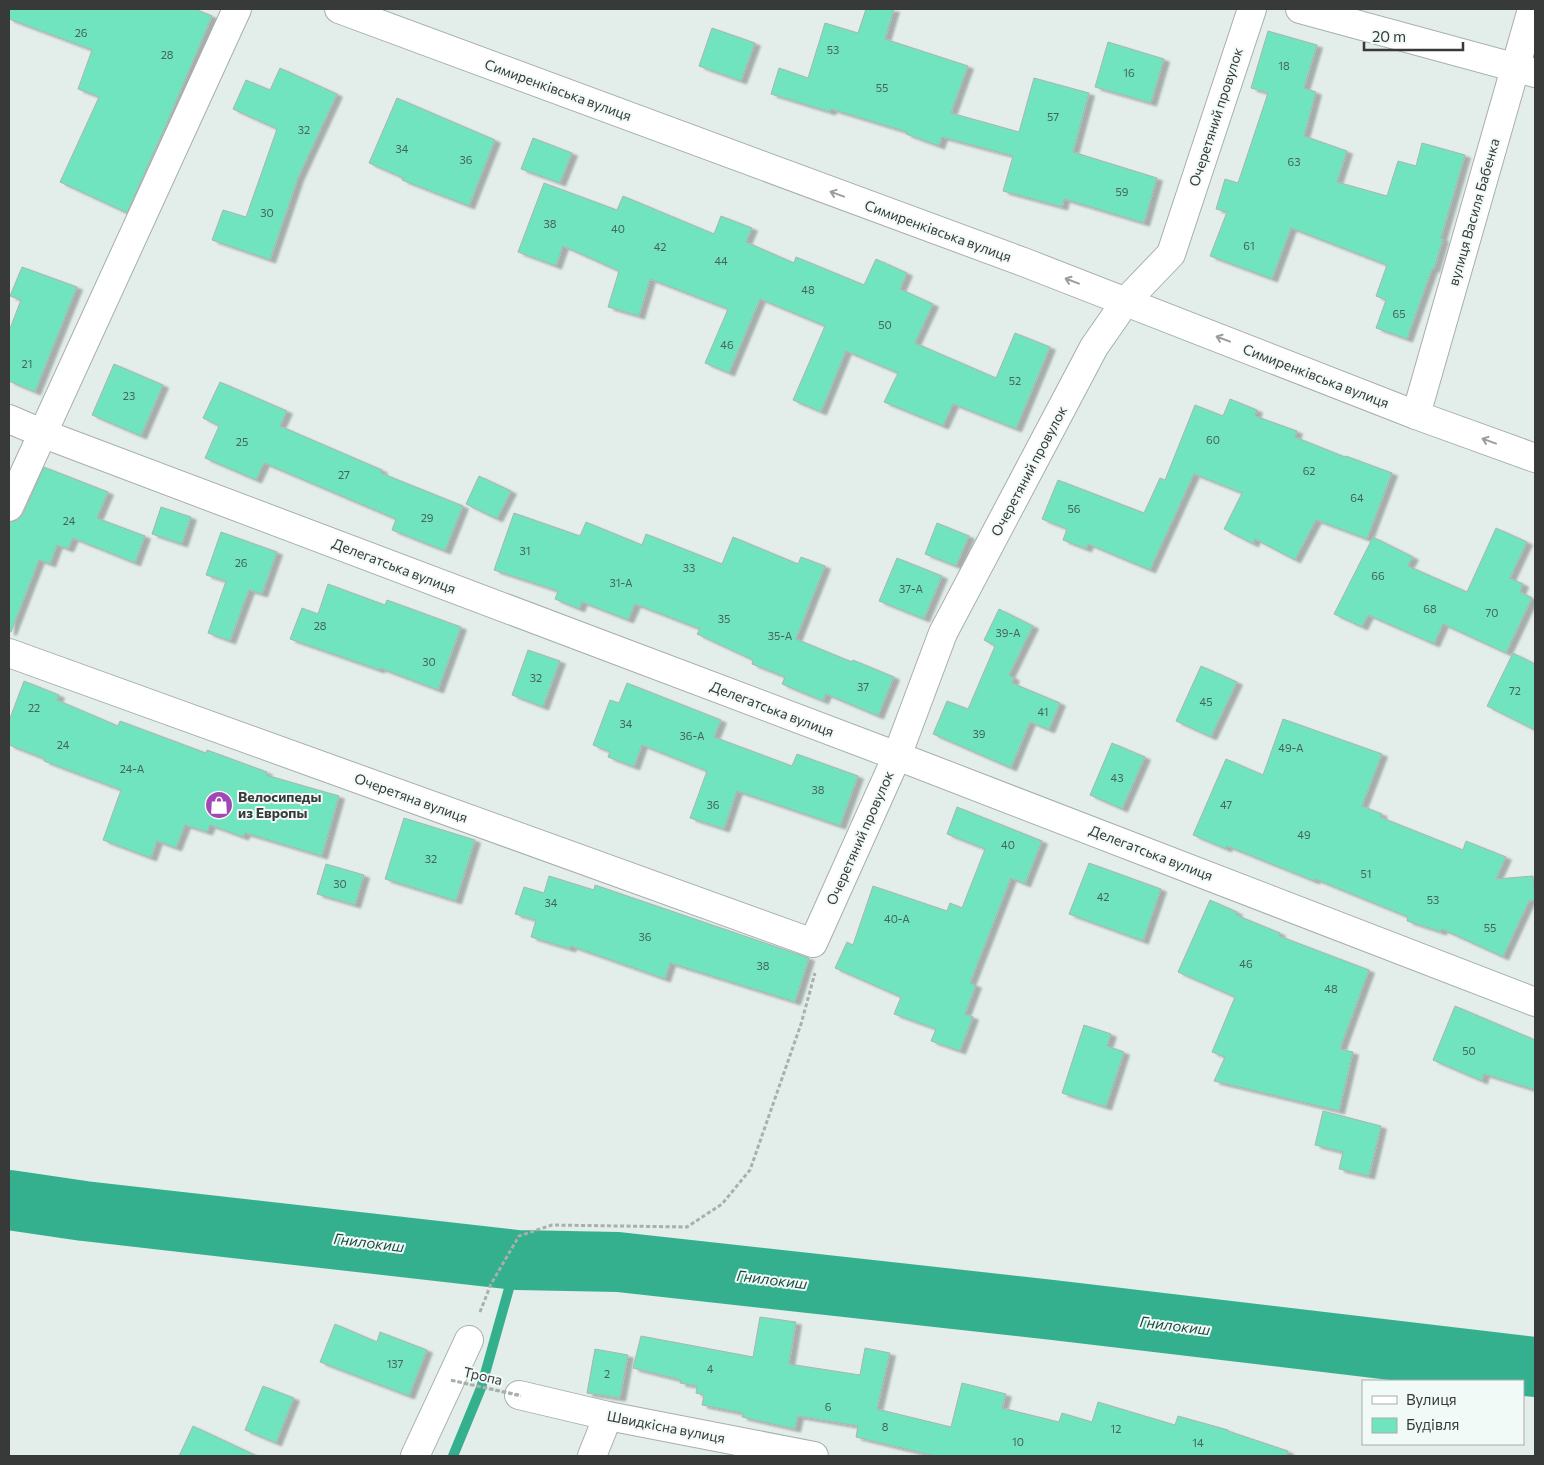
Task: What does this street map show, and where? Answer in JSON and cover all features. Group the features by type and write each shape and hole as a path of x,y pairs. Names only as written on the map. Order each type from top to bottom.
{"street":[{"path":"9,507 237,9"},
{"name":"Симиренківська вулиця","path":"339,9 1126,301 1416,415 1535,458"},
{"name":"Очеретяний провулок","path":"813,943 897,756 943,633 1094,347 1126,301 1171,254 1252,9"},
{"path":"1300,9 1526,70"},
{"name":"вулиця Василя Бабенка","path":"1416,415 1526,70 1532,9"},
{"name":"Делегатська вулиця","path":"9,419 44,434 897,756 1535,1002"},
{"name":"Очеретяна вулиця","path":"9,653 813,943"},
{"path":"415,1456 469,1340"},
{"name":"Швидкісна вулиця","path":"520,1395 608,1416 814,1456"},
{"path":"592,1456 608,1416"}],"path":[{"path":"491,1284 518,1236 552,1225 687,1227 722,1204 750,1170 801,1024 822,950 813,943"},
{"name":"Тропа","path":"450,1380 520,1395"}],"building":[{"path":"9,9 195,9 212,16 127,213 60,182 99,97 78,89 92,50 9,19"},
{"path":"866,9 894,9 885,39 968,66 951,113 1019,132 1034,78 1089,93 1073,152 1157,178 1144,223 1064,199 1062,207 1003,191 1013,156 942,137 939,146 906,134 907,132 831,109 830,112 771,94 779,68 808,78 825,23 858,33"},
{"path":"712,28 755,43 741,81 699,66"},
{"path":"1268,31 1317,45 1304,88 1316,92 1304,136 1347,151 1337,182 1387,196 1398,161 1416,166 1422,143 1465,155 1434,269 1432,269 1407,339 1376,328 1386,300 1376,296 1387,265 1291,228 1272,279 1210,256 1227,212 1216,209 1225,179 1238,183 1268,93 1251,88"},
{"path":"1108,42 1164,59 1151,103 1095,87"},
{"path":"280,68 337,94 298,178 270,260 212,240 223,210 246,217 277,129 233,109 246,80 270,90"},
{"path":"397,98 495,140 469,206 402,180 403,178 369,163"},
{"path":"533,138 572,153 560,183 521,169"},
{"path":"544,183 617,210 623,196 714,234 721,216 752,228 746,242 794,263 796,257 864,285 876,259 907,273 900,289 933,304 915,343 996,378 1015,333 1050,347 1016,429 953,404 943,426 884,402 898,373 846,351 821,412 793,400 825,326 760,299 729,373 705,363 728,309 650,279 639,316 608,307 619,271 563,246 556,266 518,252"},
{"path":"22,267 77,287 35,392 9,381 9,331 21,300 10,296"},
{"path":"114,364 163,385 141,436 92,415"},
{"path":"220,382 287,411 280,426 382,470 381,473 463,506 445,551 392,530 396,519 264,463 256,480 205,458 219,426 203,418"},
{"path":"1230,399 1257,410 1255,416 1297,431 1295,437 1392,473 1367,539 1316,520 1295,560 1255,539 1253,544 1224,529 1242,493 1194,474 1150,570 1088,544 1086,549 1063,540 1067,529 1042,519 1058,480 1144,513 1160,478 1165,480 1195,405 1223,416"},
{"path":"44,467 108,492 97,518 145,536 135,563 73,538 68,549 57,545 50,564 39,560 11,632 9,632 9,522 18,520 23,514"},
{"path":"479,476 511,491 497,519 466,504"},
{"path":"161,507 191,517 182,544 152,534"},
{"path":"514,513 580,536 586,522 642,545 646,534 722,564 733,537 798,564 801,557 825,566 796,639 894,677 878,716 826,694 823,701 782,684 785,677 752,664 753,660 697,634 700,629 635,604 628,620 582,602 579,609 555,599 558,591 494,570"},
{"path":"937,523 969,536 956,566 925,554"},
{"path":"1496,528 1527,542 1510,578 1523,584 1520,592 1532,598 1506,653 1443,624 1434,644 1368,615 1362,627 1334,614 1373,537 1413,557 1408,566 1467,592"},
{"path":"221,532 277,552 262,594 249,590 230,641 208,633 226,581 206,575"},
{"path":"897,558 942,576 924,619 879,601"},
{"path":"328,584 385,605 387,600 461,627 438,690 380,668 379,670 290,639 302,608 318,614"},
{"path":"999,609 1033,626 1009,675 1014,678 1012,683 1060,703 1049,730 1030,722 1011,768 933,734 947,701 968,709 995,646 984,640"},
{"path":"528,650 560,661 543,707 512,695"},
{"path":"1513,653 1535,664 1535,730 1487,706"},
{"path":"1201,666 1237,682 1211,737 1176,721"},
{"path":"24,681 59,695 57,700 118,726 120,721 206,753 207,750 267,772 266,775 339,796 322,856 245,833 243,837 210,825 207,832 185,825 176,848 157,841 151,858 103,840 121,790 44,761 45,759 9,745 9,721"},
{"path":"627,683 721,720 714,737 792,766 797,754 858,776 840,826 737,791 724,829 690,818 707,771 642,745 634,767 608,757 610,752 593,745 610,700 619,703"},
{"path":"1283,719 1382,754 1362,806 1382,814 1380,817 1463,850 1466,841 1506,857 1496,879 1533,876 1535,900 1529,901 1503,957 1442,929 1441,932 1407,921 1408,917 1315,879 1314,881 1227,846 1226,849 1193,835 1226,759 1263,775"},
{"path":"1112,743 1145,757 1122,809 1090,795"},
{"path":"957,807 1042,841 1025,884 1011,878 970,983 976,985 965,1014 973,1017 960,1051 931,1041 936,1029 894,1014 901,997 835,968 847,942 853,945 873,886 947,911 950,903 962,908 985,849 947,834"},
{"path":"404,818 475,840 456,901 385,879"},
{"path":"1089,863 1161,889 1143,941 1069,914"},
{"path":"326,864 364,875 355,905 317,894"},
{"path":"549,876 594,890 595,885 809,958 795,1002 670,963 665,979 571,946 570,949 531,937 536,920 515,914 524,887 544,893"},
{"path":"1210,900 1237,912 1236,915 1280,933 1279,936 1369,970 1340,1049 1353,1052 1339,1111 1214,1081 1225,1057 1212,1052 1235,997 1178,972"},
{"path":"1455,1006 1535,1040 1535,1090 1484,1074 1482,1081 1433,1060"},
{"path":"1084,1025 1111,1034 1107,1046 1124,1052 1106,1107 1062,1093"},
{"path":"1323,1111 1381,1126 1369,1176 1339,1169 1343,1152 1315,1145"},
{"path":"760,1317 796,1322 789,1364 860,1375 865,1348 890,1353 877,1409 951,1427 962,1383 1006,1394 1002,1408 1059,1422 1062,1413 1092,1422 1098,1402 1175,1425 1178,1416 1228,1430 1288,1451 1287,1456 935,1456 856,1437 858,1426 798,1416 795,1429 742,1417 743,1413 702,1405 704,1395 696,1393 697,1386 680,1383 681,1380 633,1368 641,1336 753,1357"},
{"path":"335,1324 377,1342 380,1332 427,1350 409,1396 320,1362"},
{"path":"595,1349 628,1355 620,1398 587,1393"},
{"path":"263,1386 294,1398 276,1443 245,1430"},
{"path":"193,1426 257,1456 179,1456"}],"waterway":[{"name":"Гнилокиш","path":"9,1200 84,1211 517,1260 618,1262 1053,1310 1535,1367"},
{"path":"453,1456 481,1388 517,1260"}],"place":[{"name":"Велосипеды из Европы","path":"219,805"}]}
